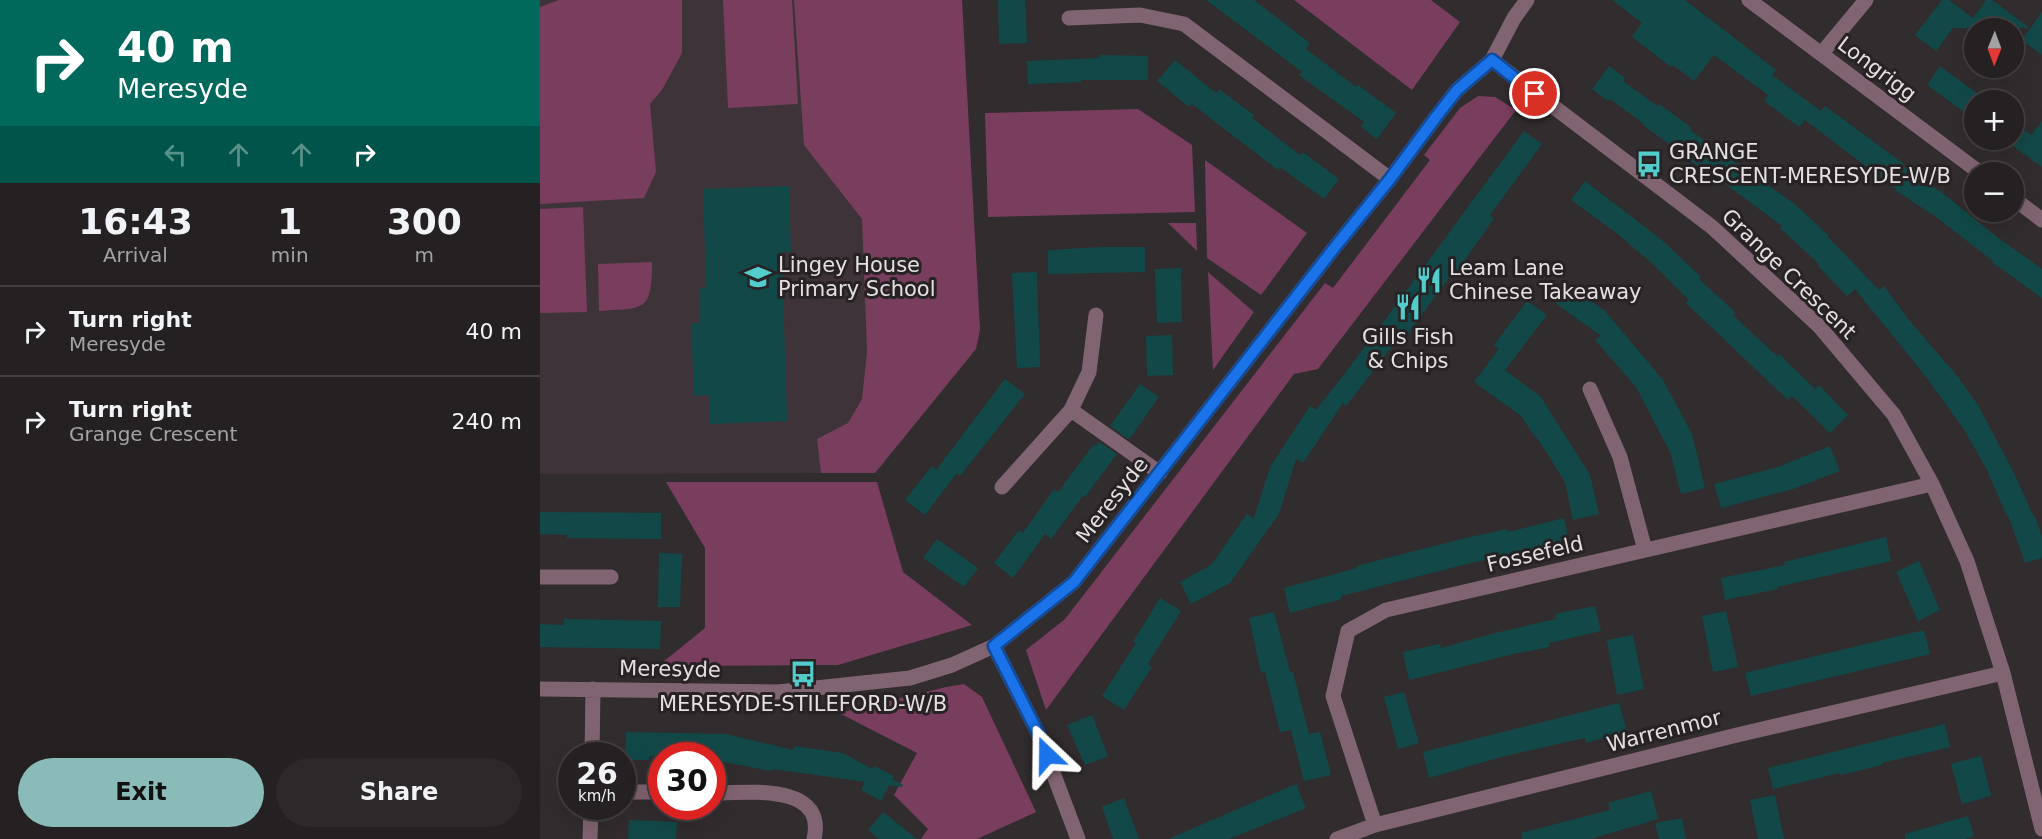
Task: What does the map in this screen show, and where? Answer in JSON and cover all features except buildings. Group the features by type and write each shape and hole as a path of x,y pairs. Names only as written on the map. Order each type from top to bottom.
{"street":[{"name":"Meresyde","path":"540,688 778,692 910,678 952,664 994,646 1074,582 1390,179 1457,90 1492,60 1514,18 1527,0"},
{"name":"Longrigg","path":"1749,0 1966,162"},
{"path":"1822,53 1866,0"},
{"path":"1069,18 1140,15 1184,24 1390,179"},
{"name":"Grange Crescent","path":"1492,60 1712,227 1819,326 1894,415 1932,484 1967,561 2003,673 2042,830"},
{"path":"2024,206 2042,220"},
{"path":"1002,487 1071,410 1089,372 1096,315"},
{"path":"1590,389 1620,457 1645,550"},
{"path":"1071,410 1160,473"},
{"name":"Fossefeld","path":"1375,825 1333,696 1348,631 1386,610 1932,484"},
{"path":"540,577 611,578"},
{"path":"994,646 1038,733 1078,839"},
{"name":"Warrenmor","path":"1337,839 1375,825 1737,735 2003,673"},
{"path":"592,742 593,689"},
{"path":"726,793 775,793 800,801 815,819 814,839"},
{"path":"590,839 591,820"}],"shaded area":[{"name":"Lingey House Primary School","path":"540,0 962,0 980,330 976,349 875,473 540,474"},
{"path":"559,0 682,0 682,53 662,90 650,104 656,172 644,198 540,204 540,7"},
{"path":"723,0 792,0 798,104 728,108"},
{"path":"794,0 962,0 980,330 976,349 875,473 821,473 817,439 848,423 862,399 867,352 862,219 804,145"},
{"path":"1294,0 1431,0 1460,22 1412,90"},
{"path":"1478,96 1495,97 1516,110 1318,369 1294,374 1046,710 1026,650 1065,619 1325,283 1333,288 1430,160 1424,155 1460,108"},
{"path":"1138,109 1192,145 1195,212 988,217 985,113"},
{"path":"1205,160 1307,233 1261,295 1207,258"},
{"path":"583,207 587,312 540,313 540,209"},
{"path":"1168,223 1196,223 1197,251"},
{"path":"652,262 650,290 643,304 627,309 599,311 598,264"},
{"path":"1208,272 1254,312 1213,370"},
{"path":"666,482 877,482 903,572 972,625 838,665 658,666 705,628 705,548"},
{"path":"964,684 982,697 1036,812 977,839 921,839 928,829 894,795 917,753 839,713"}],"place":[{"name":"GRANGE CRESCENT-MERESYDE-W/B","path":"1649,164"},
{"name":"Lingey House Primary School","path":"758,277"},
{"name":"Leam Lane Chinese Takeaway","path":"1429,280"},
{"name":"Gills Fish & Chips","path":"1408,307"},
{"name":"MERESYDE-STILEFORD-W/B","path":"803,674"}],"route":[{"path":"1047,755 994,646 1074,582 1390,179 1457,90 1492,60 1535,94"}]}
